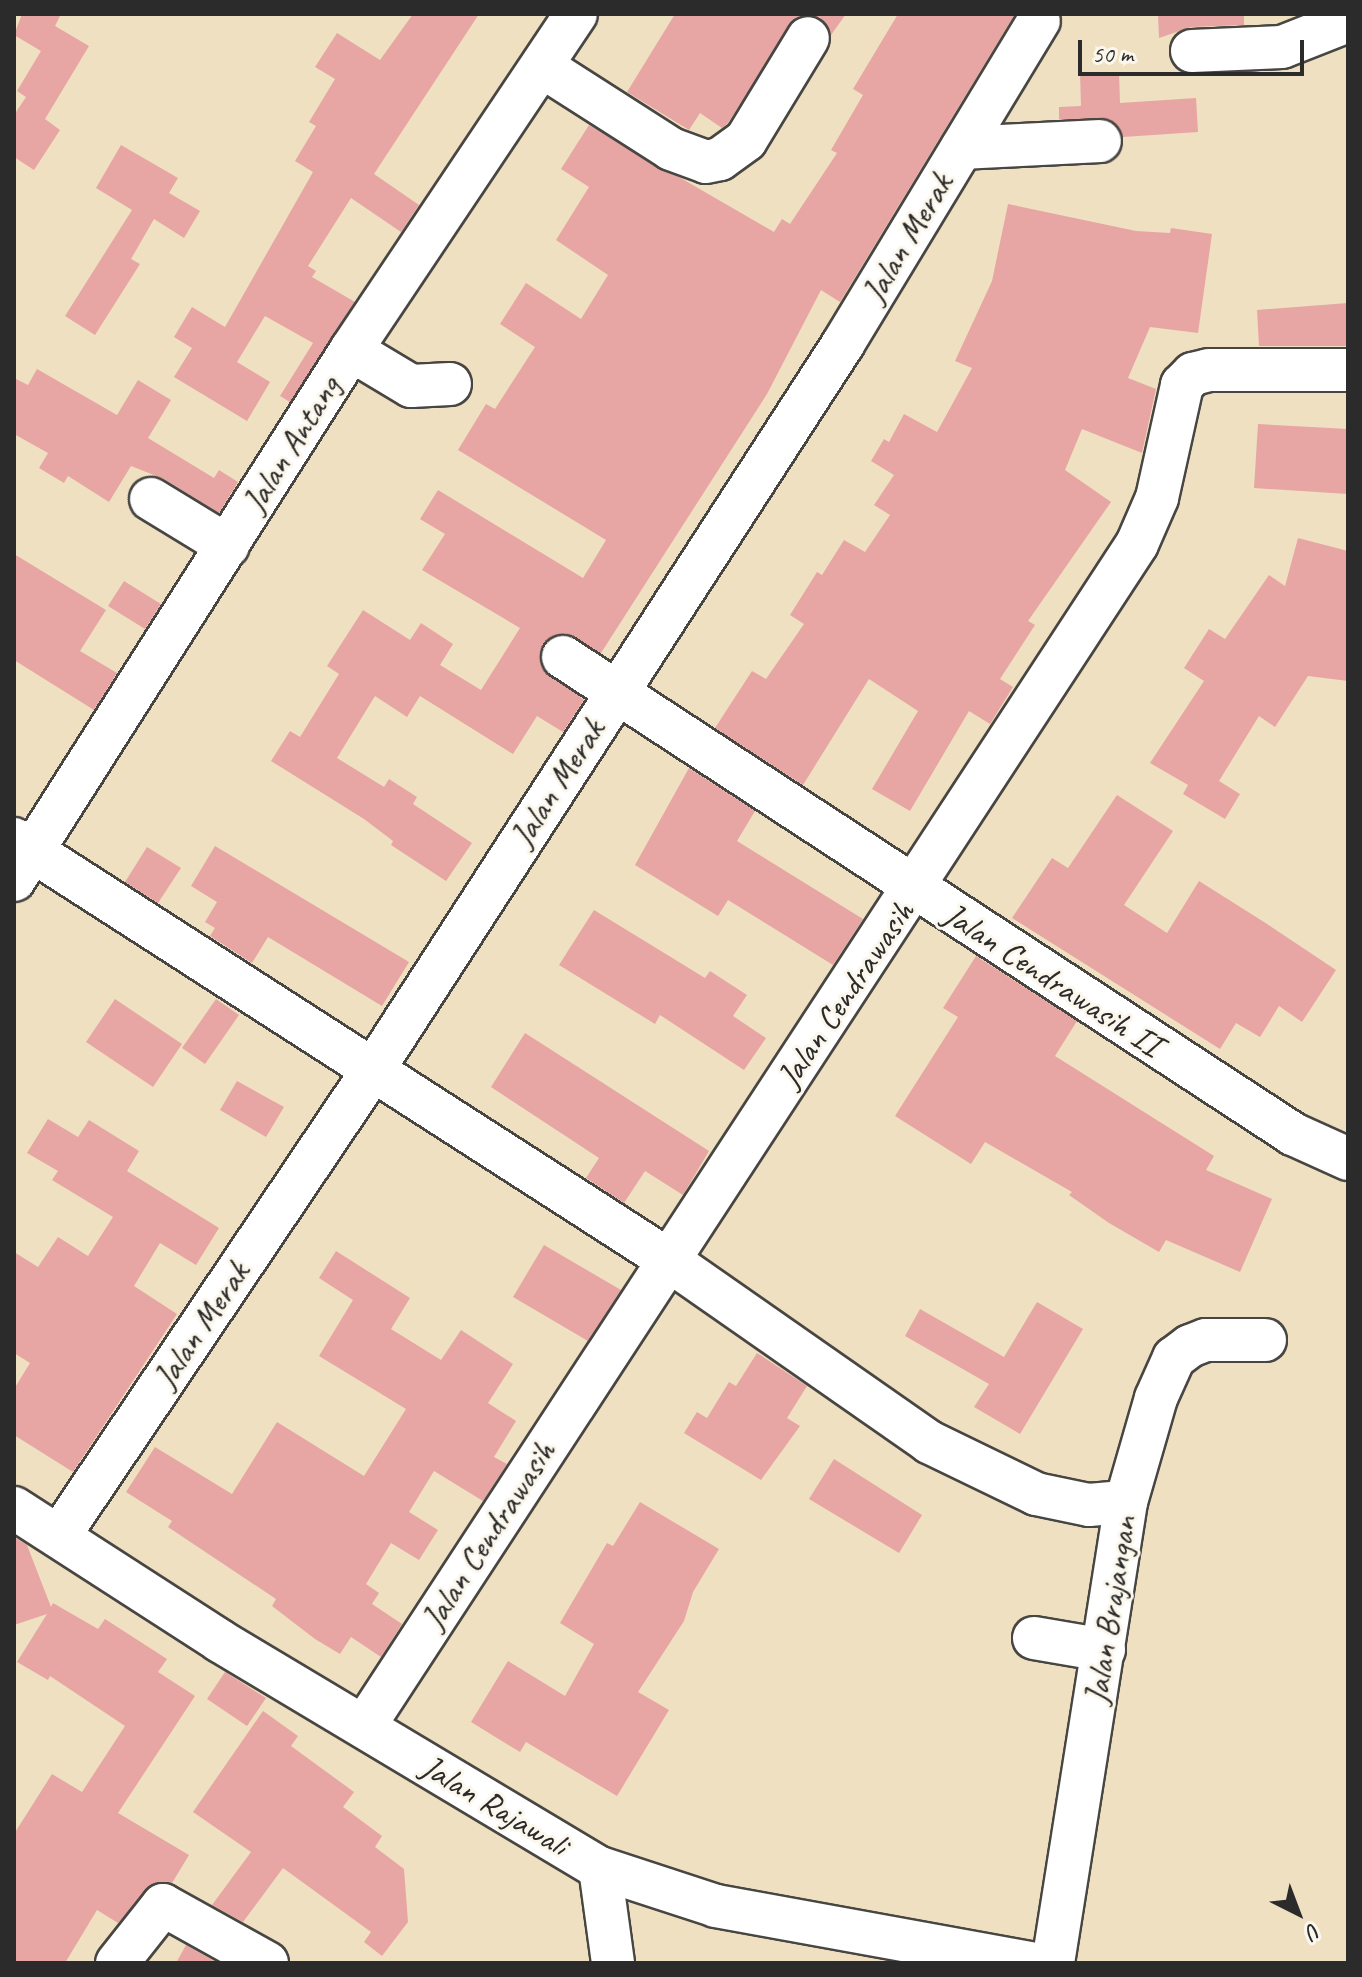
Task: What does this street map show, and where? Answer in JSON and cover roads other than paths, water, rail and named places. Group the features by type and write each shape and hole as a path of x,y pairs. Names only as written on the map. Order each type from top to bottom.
{"street":[{"name":"Jalan Antang","path":"21,857 228,546 351,350 576,14"},
{"name":"Jalan Merak","path":"59,1536 373,1070 843,344 1039,21"},
{"path":"1192,51 1282,47 1343,23"},
{"path":"543,67 671,149 706,162 720,159 746,140 808,38"},
{"path":"962,148 1100,141"},
{"path":"351,350 411,386 450,384"},
{"name":"Jalan Cendrawasih","path":"365,1725 667,1259 915,890 1137,544 1157,498 1186,379 1209,370 1348,370"},
{"path":"151,499 228,546"},
{"name":"Jalan Cendrawasih II","path":"563,657 915,890 1293,1134 1348,1159"},
{"path":"21,857 373,1070 667,1259 929,1442 1036,1494 1089,1505 1126,1502"},
{"name":"Jalan Brajangan","path":"1053,1963 1126,1502 1156,1398 1174,1358 1206,1340 1265,1340"},
{"name":"Jalan Rajawali","path":"14,1508 220,1641 600,1868 716,1906 1031,1963"},
{"path":"1034,1638 1104,1650"},
{"path":"600,1868 613,1963"},
{"path":"117,1963 163,1905 267,1963"}]}
